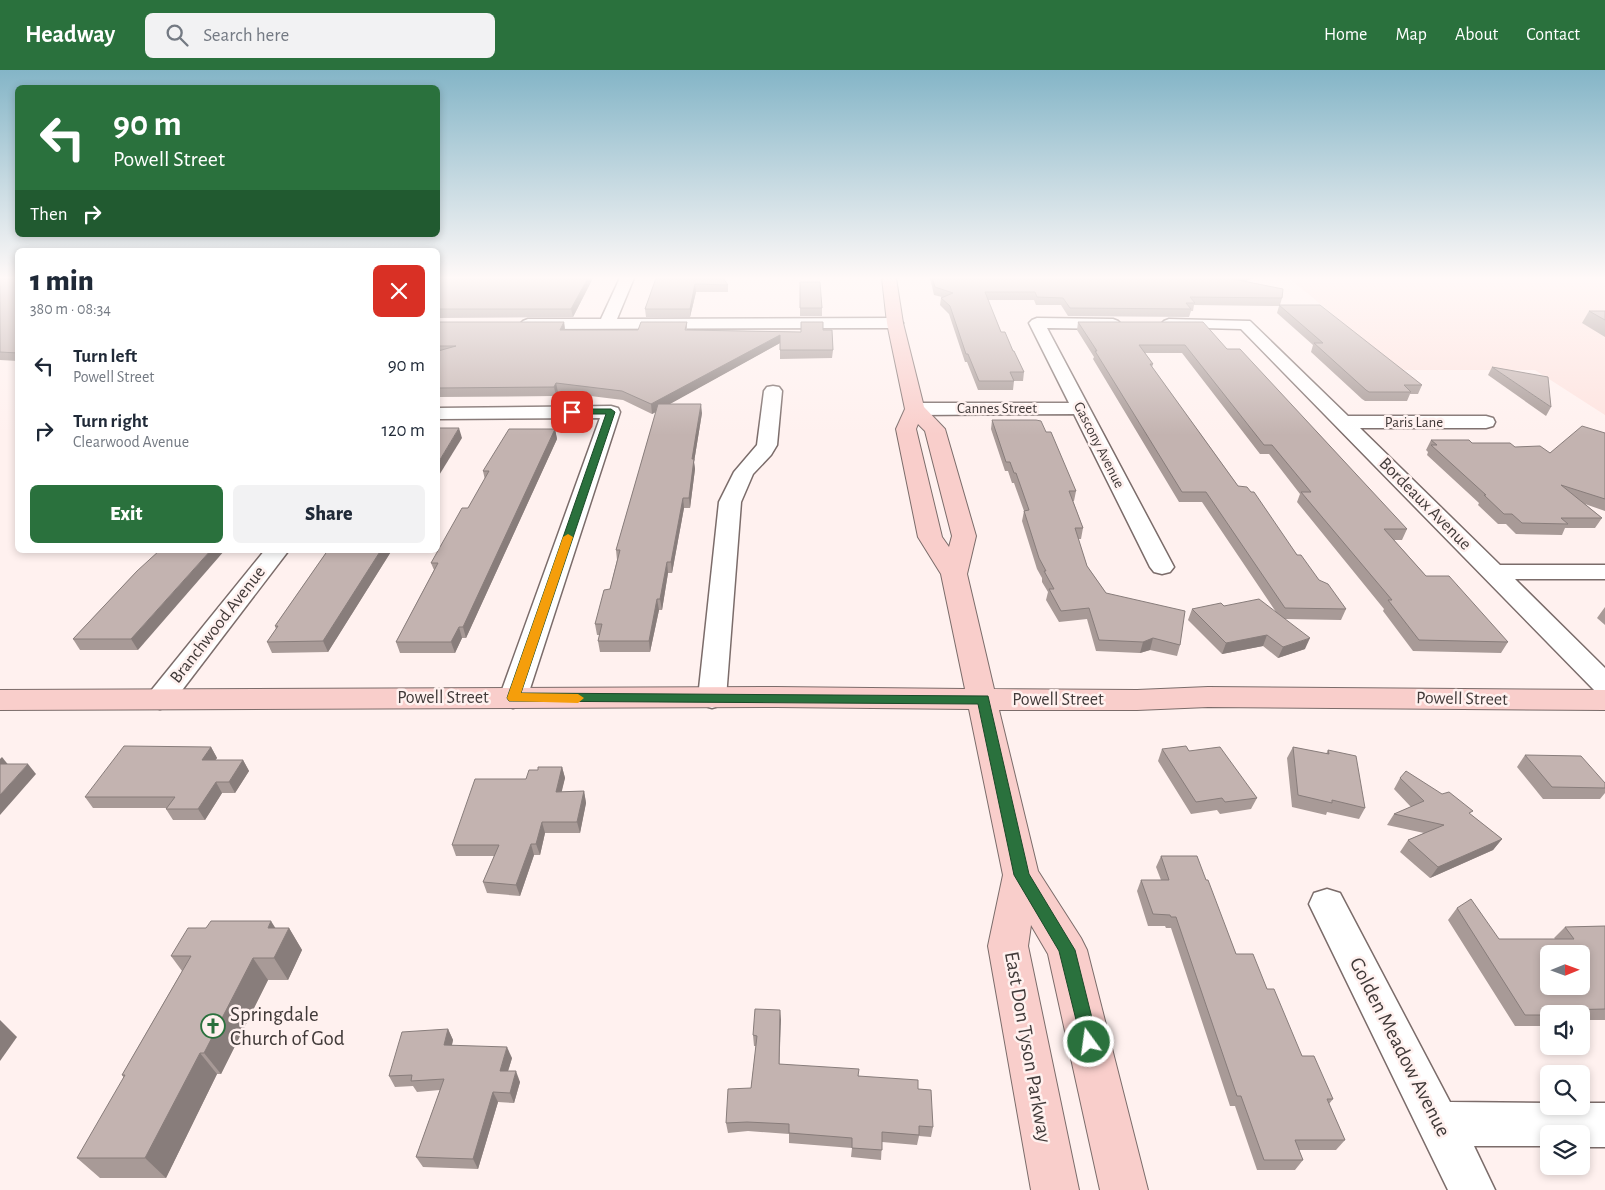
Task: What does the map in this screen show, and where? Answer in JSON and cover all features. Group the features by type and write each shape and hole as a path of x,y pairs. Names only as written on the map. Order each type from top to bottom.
{"main road":[{"name":"East Don Tyson Parkway","path":"898,330 915,408 935,430 964,536 954,574"},
{"name":"East Don Tyson Parkway","path":"915,408 906,429 930,537 954,574 1022,875 1067,950 1124,1190"},
{"name":"Powell Street","path":"0,700 513,698 1137,700 1208,697 1605,700"},
{"name":"East Don Tyson Parkway","path":"1022,875 1008,946 1055,1190"}],"street":[{"name":"Gascony Avenue","path":"1041,330 1162,566"},
{"name":"Bordeaux Avenue","path":"1251,330 1605,684"},
{"path":"712,698 730,502 744,472 764,451 767,445 773,391"},
{"name":"Cannes Street","path":"915,408 1079,408"},
{"path":"440,413 611,412 513,698"},
{"name":"Paris Lane","path":"1342,422 1486,422"},
{"name":"Branchwood Avenue","path":"160,699 275,553"},
{"path":"1493,572 1605,572"},
{"name":"Golden Meadow Avenue","path":"1328,904 1472,1190"},
{"path":"1439,1124 1605,1125"}],"shaded area":[{"path":"1352,330 1605,330 1605,415 1535,370 1400,370"}],"building":[{"path":"0,330 15,330 15,353 0,352"},
{"path":"440,330 801,332 801,330 832,330 833,350 780,350 780,335 651,404 622,391 556,383 554,387 440,388 440,350 456,346 440,346"},
{"path":"958,330 1000,330 1005,332 1024,372 1010,372 1014,381 979,381 968,354 966,354"},
{"path":"1083,330 1210,330 1227,349 1240,349 1407,529 1384,529 1426,576 1449,576 1508,642 1419,640 1388,600 1392,600 1301,492 1311,492 1272,445 1264,445 1185,345 1139,345 1153,364 1150,364 1238,486 1247,487 1251,492 1254,492 1297,555 1301,555 1319,580 1328,584 1346,609 1285,608 1206,492 1182,492 1095,351 1097,351"},
{"path":"1308,330 1352,330 1422,385 1404,385 1411,392 1369,392 1314,343 1323,343"},
{"path":"1492,367 1548,377 1551,407"},
{"path":"658,404 701,404 692,459 694,459 689,498 683,498 671,562 667,562 660,599 657,599 649,641 598,641 602,624 595,624 604,590 610,589 620,550 616,550"},
{"path":"992,420 1041,421 1046,432 1051,432 1076,491 1069,491 1083,528 1075,528 1087,566 1106,593 1185,611 1180,645 1153,638 1143,642 1099,640 1089,608 1061,611 1049,589 1054,589 1039,558 1024,511 1029,510 1016,473 1014,473 1010,462 1006,462"},
{"path":"1582,426 1605,433 1605,499 1561,485 1602,518 1561,518 1568,524 1522,523 1512,514 1504,514 1431,445 1437,445 1431,440 1469,440 1472,443 1510,443 1515,447 1540,446 1550,453"},
{"path":"440,428 459,428 440,460"},
{"path":"509,429 555,429 463,627 459,627 451,642 396,642 438,563 431,563 437,553 440,553 440,547 462,508 468,508 489,471 483,471"},
{"path":"157,553 208,553 131,639 73,639 137,571"},
{"path":"326,553 379,553 323,641 267,642 278,626 275,626"},
{"path":"1259,599 1310,638 1283,647 1267,635 1226,643 1192,609 1221,603 1224,606"},
{"path":"124,746 211,747 202,760 243,760 229,782 216,782 198,809 166,809 175,797 85,797"},
{"path":"1186,746 1189,751 1220,747 1257,798 1225,802 1222,798 1196,802 1162,749"},
{"path":"1293,747 1329,754 1328,750 1356,756 1365,808 1332,800 1332,803 1298,795"},
{"path":"1525,755 1581,756 1605,783 1605,788 1552,787"},
{"path":"0,764 28,764 0,795"},
{"path":"538,767 562,767 556,792 584,791 577,822 542,822 536,844 531,844 516,885 483,882 499,845 452,845 475,779 526,779 529,770 538,770"},
{"path":"1406,771 1442,794 1449,792 1473,811 1469,813 1502,839 1438,867 1408,840 1444,825 1394,814 1424,801 1400,778"},
{"path":"1161,856 1197,856 1236,954 1253,954 1267,989 1274,989 1302,1056 1314,1056 1333,1099 1327,1099 1345,1140 1295,1140 1303,1160 1264,1160 1241,1096 1237,1096 1176,917 1153,914 1141,880 1169,880"},
{"path":"1471,899 1499,939 1574,939 1565,927 1605,926 1605,1009 1590,1009 1590,1005 1540,1005 1540,1015 1525,1015 1457,908"},
{"path":"211,921 271,921 268,928 289,928 274,958 253,958 204,1053 200,1053 145,1158 77,1158 125,1075 122,1075 191,956 171,956 188,928 206,928"},
{"path":"755,1009 780,1010 779,1064 859,1069 858,1076 918,1080 918,1089 931,1090 933,1127 919,1126 919,1135 882,1132 882,1150 852,1148 852,1138 789,1133 789,1124 726,1123 728,1089 751,1088 757,1036 753,1035"},
{"path":"448,1029 444,1045 507,1047 500,1071 516,1071 510,1093 493,1092 473,1159 416,1157 444,1079 411,1081 412,1075 389,1076 402,1032"}],"slow traffic":[{"path":"568,537 513,698 578,698"}],"place":[{"name":"Springdale Church of God","path":"213,1026"}],"route":[{"path":"572,412 611,412 513,698 776,697 984,700 1022,875 1067,950 1089,1042"}]}
